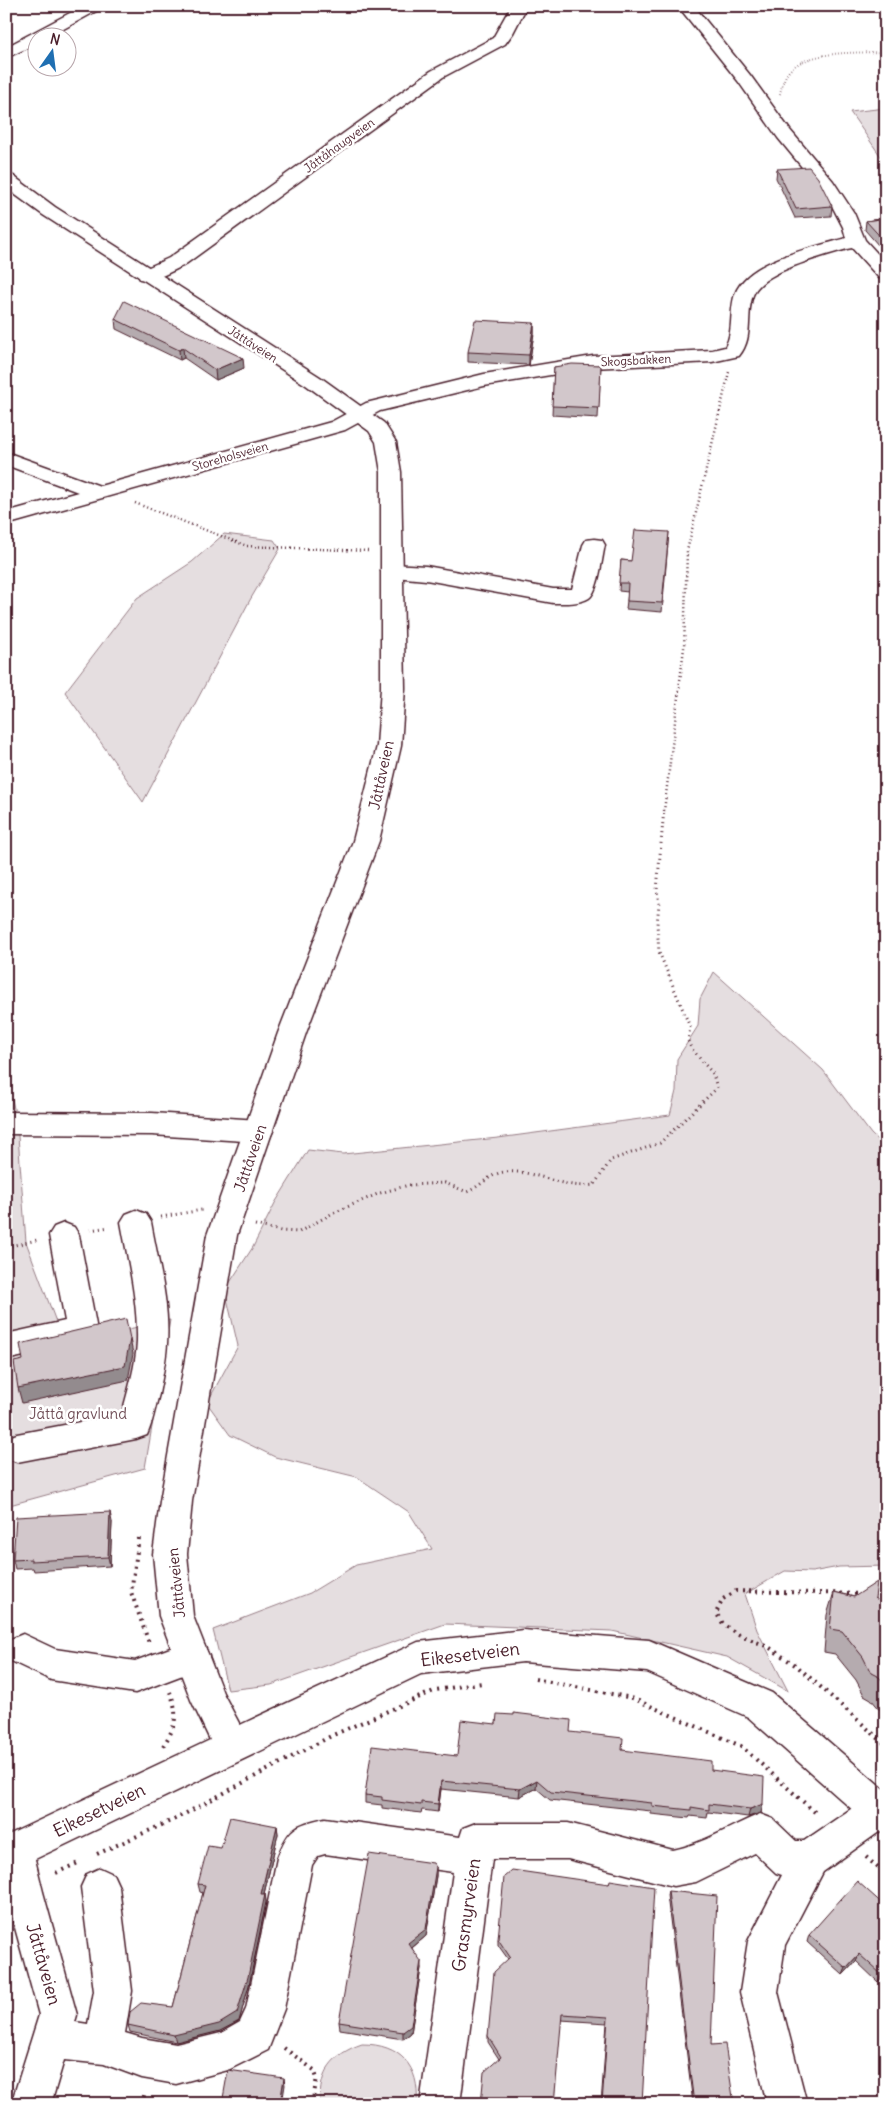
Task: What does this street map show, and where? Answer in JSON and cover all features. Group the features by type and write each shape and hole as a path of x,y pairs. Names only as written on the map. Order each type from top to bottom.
{"street":[{"path":"6,53 96,6"},
{"name":"Jåttåhaugveien","path":"147,275 176,262 437,74 499,41 507,33 515,11 519,6"},
{"path":"686,6 766,108 778,127 842,206 852,224 856,241 886,274"},
{"name":"Jåttåveien","path":"6,179 49,211 312,381 377,427 386,442 391,472 393,688 389,746 380,790 366,841 292,1033 222,1235 176,1501 170,1554 176,1616 208,1700 232,1747"},
{"path":"732,352 738,343 741,308 749,285 764,274 799,259 856,241"},
{"name":"Skogsbakken","path":"359,414 373,407 396,400 484,380 549,368 593,362 718,356 732,352"},
{"name":"Storeholsveien","path":"6,519 338,426 359,414"},
{"path":"6,458 94,494"},
{"path":"6,475 94,494"},
{"path":"391,562 426,573 540,594 572,596 584,590 594,545"},
{"path":"6,1123 152,1124 259,1131"},
{"path":"117,1322 136,1222"},
{"path":"17,1448 136,1425 152,1345 117,1322 64,1235"},
{"path":"6,1347 117,1322"},
{"name":"Eikesetveien","path":"10,1853 418,1658 523,1646 649,1656 760,1705 883,1812"},
{"path":"23,1650 51,1664 135,1677 192,1656"},
{"path":"786,2104 759,1992 766,1941 810,1859 883,1812"},
{"name":"Grasmyrveien","path":"440,2104 476,1841 568,1841 673,1868 696,1864 718,1851 760,1832 789,1860 810,1859"},
{"path":"51,2039 104,2045 142,2058 176,2064 228,2051 254,2036 265,2009 295,1858 307,1840 325,1836 474,1857"},
{"name":"Jåttåveien","path":"10,1853 24,1892 58,2015 31,2104"},
{"path":"91,1868 113,1990 104,2045"}],"path":[{"path":"766,108 773,108 779,98 784,79 788,73 810,60 832,54 886,52"},
{"path":"228,1218 280,1231 299,1232 333,1213 395,1188 425,1183 445,1183 467,1192 476,1188 486,1179 504,1172 517,1173 579,1187 594,1185 611,1160 660,1143 717,1088 718,1083 713,1074 694,1053 688,1041 690,1027 659,952 657,924 659,904 657,890 666,790 684,648 687,551 734,358 732,352"},
{"path":"94,494 147,509 247,546 336,550 391,562"},
{"path":"6,1247 204,1210"},
{"path":"886,1595 736,1591 725,1595 718,1602 716,1613 724,1625 730,1629 770,1648 798,1667 886,1746"},
{"path":"533,1678 632,1698 741,1746 886,1875"},
{"path":"56,1873 91,1868 175,1818 333,1735 436,1690 485,1682"},
{"path":"257,2029 314,2070 317,2078 312,2104"}],"green space":[{"path":"886,108 886,164 850,112"},
{"path":"224,534 274,540 280,549 250,600 143,802 65,692 137,598 192,562"},
{"path":"714,972 823,1070 871,1134 886,1148 886,1566 839,1567 812,1572 785,1571 745,1594 757,1630 788,1691 727,1657 612,1631 445,1624 271,1685 228,1690 213,1630 310,1593 356,1565 432,1549 409,1512 357,1477 275,1457 230,1435 207,1403 238,1346 225,1290 253,1247 275,1203 308,1150 343,1154 498,1138 670,1115 676,1091 677,1059 698,1026 700,999"},
{"name":"Jåttå gravlund","path":"6,1099 12,1099 17,1123 26,1242 64,1343 170,1320 145,1468 6,1506"},
{"path":"362,2044 387,2048 405,2060 411,2068 415,2079 417,2104 320,2104 322,2083 329,2066 343,2053"}],"building":[{"path":"809,167 818,178 832,206 796,209 777,169"},
{"path":"886,218 886,243 866,221"},
{"path":"124,301 243,358 215,370 183,348 179,350 115,319"},
{"path":"475,320 534,323 529,355 468,352"},
{"path":"572,364 601,365 599,408 552,406 554,367"},
{"path":"635,530 669,532 662,603 627,601 628,583 619,583 621,560 631,561"},
{"path":"126,1319 130,1339 125,1366 18,1388 14,1362 23,1360 20,1344"},
{"path":"110,1512 108,1557 31,1561 31,1559 13,1560 16,1517"},
{"path":"877,1582 875,1598 886,1602 886,1685 879,1677 871,1673 863,1657 842,1631 830,1629 834,1592 854,1597"},
{"path":"514,1713 571,1720 570,1732 623,1738 622,1750 711,1761 711,1770 764,1777 763,1804 750,1809 709,1804 709,1810 691,1807 691,1810 652,1806 652,1803 551,1792 537,1780 520,1789 441,1781 438,1804 421,1802 421,1805 382,1800 382,1797 365,1795 372,1746 457,1756 461,1720 496,1724 497,1714 514,1715"},
{"path":"230,1817 277,1826 261,1894 265,1894 248,1977 237,2013 219,2024 174,2035 128,2025 130,2012 141,2003 173,2007 205,1885 198,1884 208,1846 221,1848"},
{"path":"369,1854 433,1863 436,1867 426,1929 408,1943 421,1961 411,2026 403,2032 339,2022"},
{"path":"512,1870 609,1884 610,1880 654,1887 642,2104 602,2104 608,2017 562,2014 554,2104 481,2104 484,2072 501,2057 488,2036 494,1972 510,1957 498,1939 504,1877"},
{"path":"857,1881 886,1907 886,1968 881,1974 859,1954 846,1968 809,1935"},
{"path":"668,1891 717,1896 711,2045 725,2044 734,2104 694,2104"},
{"path":"228,2070 284,2078 281,2097 284,2097 283,2104 222,2104"}]}
